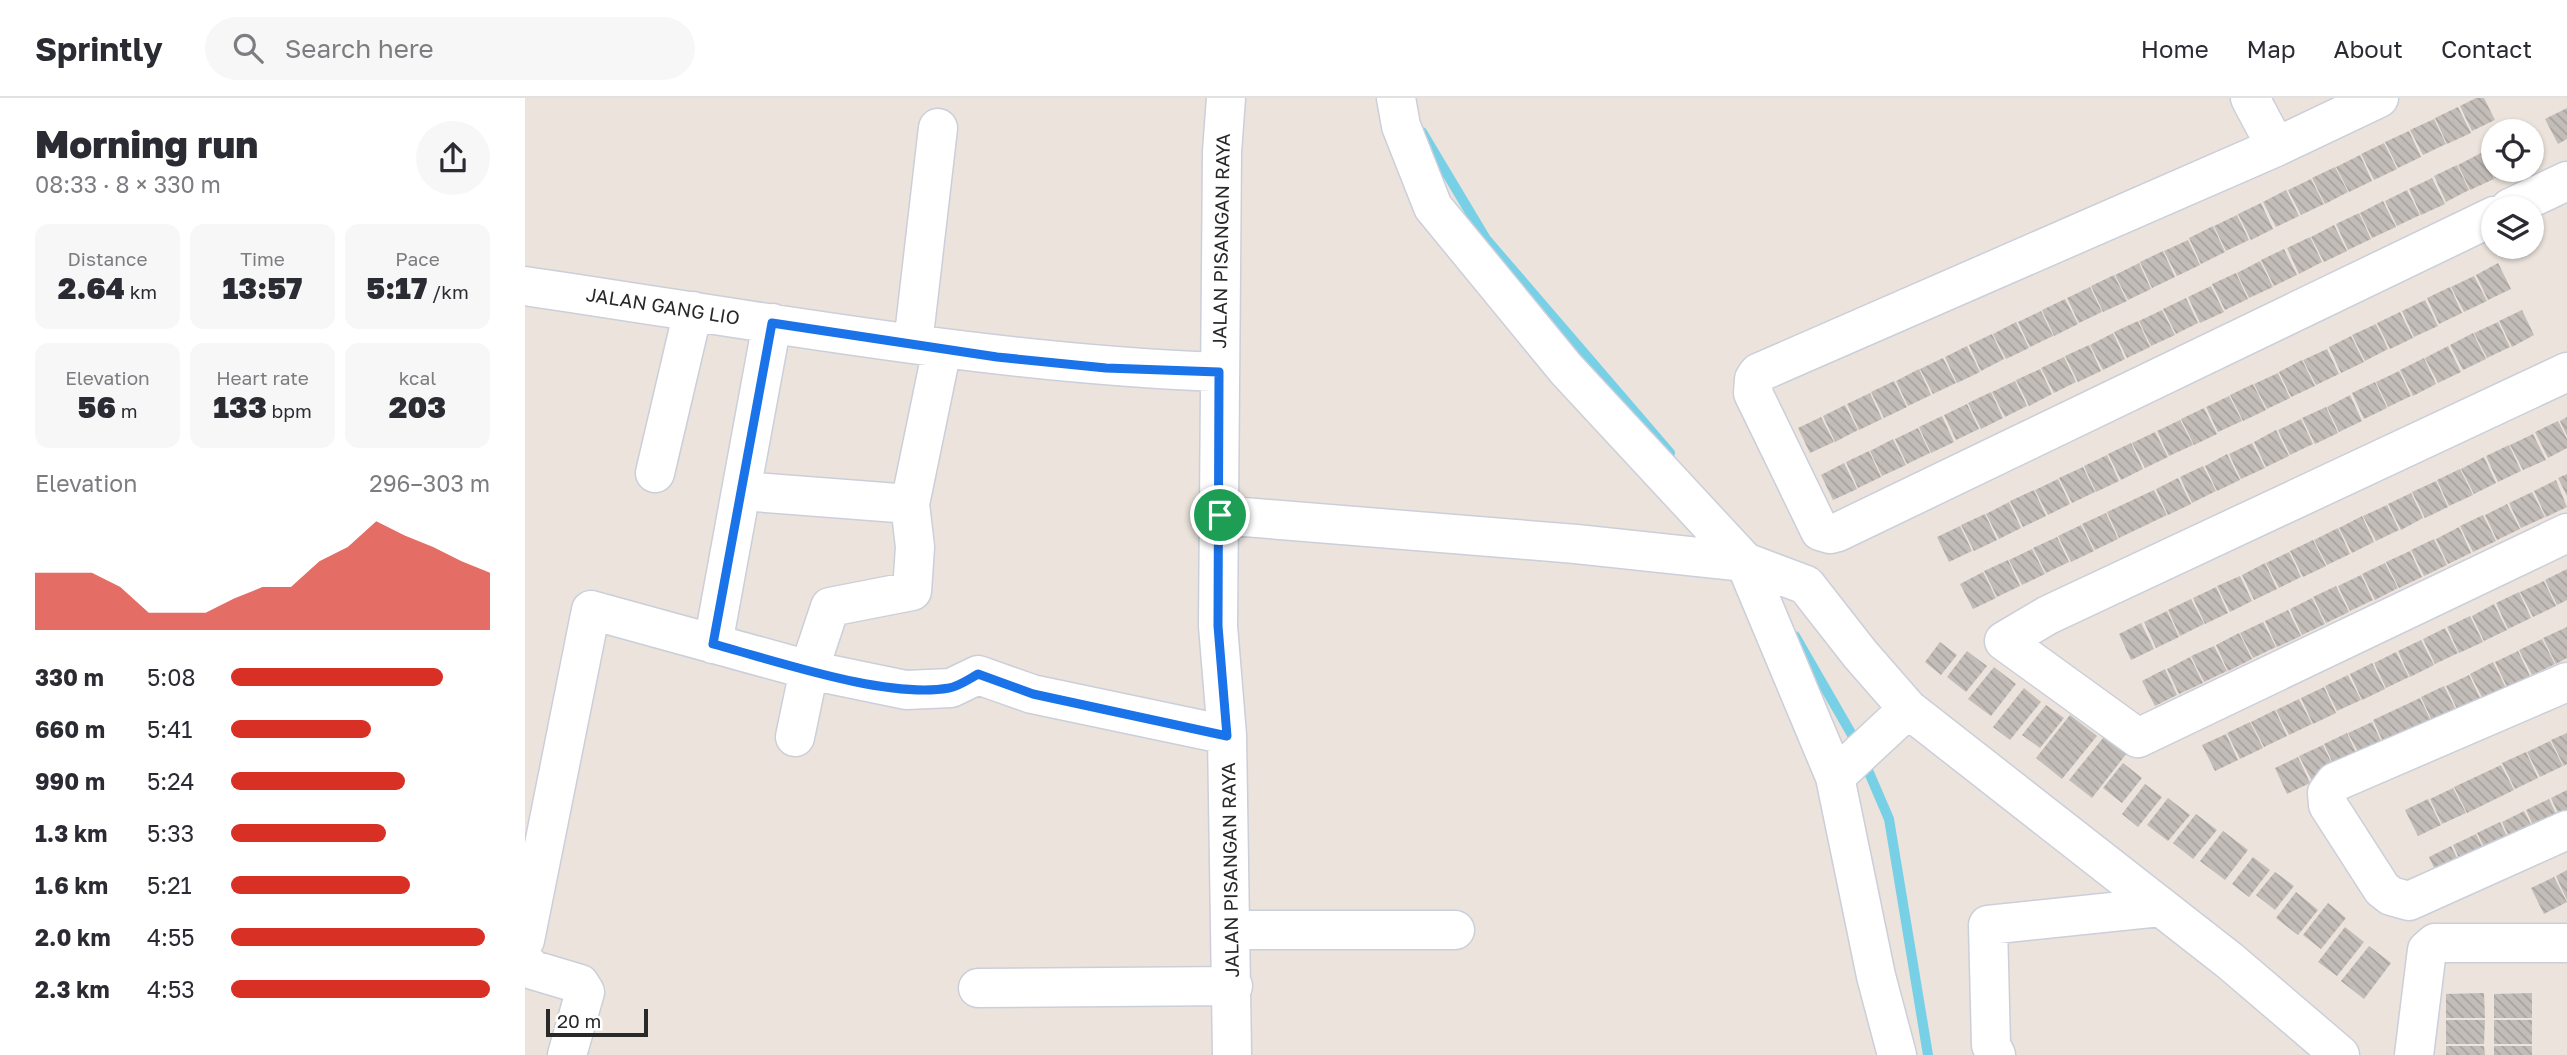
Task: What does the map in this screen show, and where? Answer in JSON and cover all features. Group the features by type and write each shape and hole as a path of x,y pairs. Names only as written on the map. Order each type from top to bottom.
{"street":[{"name":"JALAN PISANGAN RAYA","path":"1226,98 1221,152 1218,626 1227,736 1232,1055"},
{"path":"1396,98 1401,126 1433,207 1566,369 1745,562 1835,776 1875,976 1897,1055"},
{"path":"2250,98 2276,147"},
{"path":"2379,98 2276,147 1758,373 1754,379 1753,393 1820,531 1830,534 1838,532 2481,222"},
{"path":"795,737 809,670 830,607 912,591 915,547 910,504 927,346 938,128"},
{"path":"2544,199 2564,193"},
{"name":"JALAN GANG LIO","path":"525,286 927,346 1106,368 1219,372"},
{"path":"655,473 693,311"},
{"path":"713,644 772,323"},
{"path":"2567,373 2048,615 2004,641 2138,738 2567,533"},
{"path":"741,491 910,504"},
{"path":"1220,515 1576,544 1745,562 1806,585 1860,654 1908,709 2050,817 2230,961 2340,1055"},
{"path":"525,940 591,610 809,670 906,690 951,688 978,674 1033,694 1227,736"},
{"path":"2567,682 2335,782 2327,793 2328,805 2382,889 2391,897 2409,901 2567,830"},
{"path":"1835,776 1908,709"},
{"path":"1996,1055 1991,1045 1988,925 2160,907"},
{"path":"1232,930 1454,930"},
{"path":"2414,1055 2427,950 2435,943 2567,943"},
{"path":"525,962 533,970 580,984 585,992 567,1055"},
{"path":"978,988 1233,986"}],"building":[{"path":"2476,98 2484,98 2494,119 2481,119 2481,127 2472,131 2460,106"},
{"path":"2458,107 2471,133 2447,144 2435,118"},
{"path":"2567,108 2567,139 2558,144 2545,119"},
{"path":"2434,119 2446,144 2423,155 2410,130"},
{"path":"2409,131 2421,157 2398,168 2385,142"},
{"path":"2384,143 2397,169 2374,180 2361,154"},
{"path":"2481,153 2481,182 2487,182 2470,190 2458,165"},
{"path":"2360,155 2372,181 2349,192 2336,167"},
{"path":"2457,165 2469,190 2446,202 2434,176"},
{"path":"2335,167 2348,192 2325,204 2312,178"},
{"path":"2432,178 2445,204 2421,215 2409,189"},
{"path":"2311,179 2324,204 2301,215 2288,190"},
{"path":"2286,190 2299,216 2276,227 2263,202"},
{"path":"2407,190 2420,215 2397,226 2385,201"},
{"path":"2383,201 2396,227 2372,238 2360,213"},
{"path":"2261,203 2273,229 2251,240 2238,214"},
{"path":"2359,213 2371,239 2348,250 2336,224"},
{"path":"2237,215 2249,240 2226,251 2214,226"},
{"path":"2334,225 2347,251 2324,262 2311,237"},
{"path":"2213,226 2225,252 2201,264 2189,238"},
{"path":"2310,237 2322,262 2299,274 2287,248"},
{"path":"2188,240 2200,265 2177,276 2164,251"},
{"path":"2284,249 2297,275 2274,286 2261,260"},
{"path":"2163,251 2175,277 2152,288 2140,262"},
{"path":"2260,261 2273,287 2249,298 2237,273"},
{"path":"2139,263 2151,289 2128,300 2115,275"},
{"path":"2498,263 2511,289 2488,300 2476,275"},
{"path":"2236,273 2248,299 2225,310 2212,284"},
{"path":"2114,275 2127,301 2103,312 2091,286"},
{"path":"2474,276 2487,301 2464,312 2451,287"},
{"path":"2211,286 2224,312 2200,323 2188,297"},
{"path":"2090,287 2102,312 2079,323 2067,298"},
{"path":"2450,287 2462,313 2439,324 2427,298"},
{"path":"2186,298 2198,323 2176,334 2163,309"},
{"path":"2065,299 2078,324 2054,336 2042,310"},
{"path":"2425,300 2438,326 2414,337 2402,311"},
{"path":"2162,310 2175,335 2151,346 2139,321"},
{"path":"2522,310 2534,335 2512,347 2499,321"},
{"path":"2041,311 2053,336 2030,347 2018,322"},
{"path":"2400,312 2413,338 2390,349 2377,323"},
{"path":"2138,321 2150,347 2127,358 2114,332"},
{"path":"2016,322 2029,348 2006,359 1993,334"},
{"path":"2498,322 2510,347 2487,358 2474,333"},
{"path":"2376,324 2388,349 2365,361 2352,335"},
{"path":"2113,333 2125,359 2103,370 2090,345"},
{"path":"2473,333 2486,359 2463,370 2450,345"},
{"path":"1992,334 2004,359 1981,371 1969,345"},
{"path":"2351,336 2364,362 2341,373 2329,347"},
{"path":"2089,345 2101,371 2078,382 2065,356"},
{"path":"1967,346 1980,372 1957,383 1945,357"},
{"path":"2448,346 2461,372 2438,383 2425,358"},
{"path":"2327,349 2339,374 2316,385 2303,360"},
{"path":"2064,357 2076,382 2054,393 2041,368"},
{"path":"1943,358 1956,383 1933,394 1920,369"},
{"path":"2424,358 2436,384 2413,396 2400,370"},
{"path":"2302,360 2315,386 2291,397 2279,372"},
{"path":"1919,369 1931,395 1908,406 1896,381"},
{"path":"2040,369 2052,394 2029,406 2016,380"},
{"path":"2399,371 2411,396 2388,407 2376,382"},
{"path":"2278,373 2290,398 2267,409 2254,384"},
{"path":"1894,381 1907,407 1884,418 1871,392"},
{"path":"2015,381 2027,406 2005,417 1992,392"},
{"path":"2375,382 2387,408 2364,419 2352,393"},
{"path":"2253,384 2266,410 2243,421 2230,395"},
{"path":"1991,392 2003,418 1981,429 1968,403"},
{"path":"1870,393 1882,419 1859,430 1847,404"},
{"path":"2350,395 2362,421 2339,432 2327,407"},
{"path":"2229,396 2242,421 2218,432 2206,407"},
{"path":"1967,404 1979,429 1956,440 1944,415"},
{"path":"1845,405 1858,430 1835,442 1823,416"},
{"path":"2326,407 2338,433 2315,444 2302,418"},
{"path":"2204,408 2217,434 2194,445 2181,419"},
{"path":"1942,416 1954,442 1931,453 1919,427"},
{"path":"1821,417 1834,442 1810,453 1798,428"},
{"path":"2567,417 2567,436 2560,421"},
{"path":"2301,419 2313,444 2290,455 2278,430"},
{"path":"2180,420 2193,445 2169,456 2157,431"},
{"path":"2558,421 2567,439 2567,448 2548,458 2535,432"},
{"path":"1918,428 1930,453 1907,464 1895,439"},
{"path":"2276,430 2289,456 2266,467 2254,442"},
{"path":"2155,432 2168,457 2145,468 2132,443"},
{"path":"2533,434 2546,460 2523,470 2510,445"},
{"path":"1893,439 1906,465 1882,476 1870,451"},
{"path":"2131,443 2143,469 2121,480 2108,454"},
{"path":"2252,443 2265,468 2241,479 2229,454"},
{"path":"2509,445 2521,471 2498,482 2486,456"},
{"path":"1869,451 1881,477 1858,488 1846,462"},
{"path":"2227,454 2240,480 2217,491 2205,466"},
{"path":"2107,455 2119,481 2096,492 2084,466"},
{"path":"2484,457 2496,483 2474,494 2461,469"},
{"path":"1844,463 1857,489 1833,500 1821,475"},
{"path":"2203,466 2216,491 2192,503 2180,477"},
{"path":"2083,467 2095,492 2072,503 2059,478"},
{"path":"2460,469 2473,495 2449,506 2437,480"},
{"path":"2567,474 2567,496 2558,478"},
{"path":"2178,478 2191,504 2168,515 2156,489"},
{"path":"2058,479 2070,504 2048,515 2035,490"},
{"path":"2556,480 2567,507 2546,517 2534,491"},
{"path":"2436,481 2448,507 2425,518 2412,492"},
{"path":"2034,490 2046,516 2023,527 2010,501"},
{"path":"2154,490 2167,515 2119,538 2107,512"},
{"path":"2532,492 2545,517 2521,528 2509,503"},
{"path":"2411,493 2423,518 2401,530 2388,504"},
{"path":"2009,502 2021,528 1999,539 1986,514"},
{"path":"2507,504 2520,529 2497,540 2485,515"},
{"path":"2387,505 2399,530 2376,541 2363,516"},
{"path":"2106,513 2118,539 2095,550 2082,524"},
{"path":"1985,514 1997,540 1974,551 1961,525"},
{"path":"2483,515 2496,541 2473,552 2460,526"},
{"path":"2362,516 2374,542 2352,553 2339,528"},
{"path":"2081,525 2094,551 2071,562 2058,536"},
{"path":"1960,526 1972,551 1949,562 1937,537"},
{"path":"2459,527 2471,553 2448,564 2436,539"},
{"path":"2338,528 2350,554 2327,565 2314,540"},
{"path":"2057,537 2069,562 2046,573 2033,548"},
{"path":"2434,539 2447,565 2424,576 2411,550"},
{"path":"2313,540 2326,566 2303,577 2290,551"},
{"path":"2032,549 2045,574 2022,585 2009,560"},
{"path":"2410,551 2422,577 2399,588 2386,562"},
{"path":"2289,552 2301,577 2279,588 2266,563"},
{"path":"2008,560 2020,586 1997,597 1984,571"},
{"path":"2265,563 2277,589 2254,600 2242,575"},
{"path":"2385,563 2398,588 2375,600 2362,574"},
{"path":"2567,569 2567,600 2557,605 2545,580"},
{"path":"1983,572 1996,598 1973,609 1960,584"},
{"path":"2361,575 2373,600 2350,611 2338,586"},
{"path":"2240,576 2252,601 2230,612 2217,586"},
{"path":"2544,581 2556,606 2533,617 2520,592"},
{"path":"2336,586 2349,612 2326,623 2313,597"},
{"path":"2216,587 2228,613 2205,624 2193,598"},
{"path":"2519,592 2531,618 2508,629 2496,603"},
{"path":"2312,598 2325,624 2302,635 2290,609"},
{"path":"2191,599 2204,624 2180,636 2168,610"},
{"path":"2494,604 2507,630 2484,641 2472,616"},
{"path":"2288,610 2301,636 2277,647 2265,621"},
{"path":"2167,611 2179,637 2156,648 2144,622"},
{"path":"2470,616 2483,642 2459,653 2447,627"},
{"path":"2263,622 2276,647 2253,658 2240,633"},
{"path":"2141,623 2154,649 2131,660 2119,634"},
{"path":"2567,627 2567,658 2556,664 2543,638"},
{"path":"2445,628 2458,653 2435,664 2423,639"},
{"path":"2239,633 2252,659 2228,671 2216,645"},
{"path":"2542,639 2555,664 2532,675 2519,650"},
{"path":"2421,640 2434,665 2410,677 2398,651"},
{"path":"1940,642 1957,655 1941,675 1925,662"},
{"path":"2214,646 2227,671 2204,682 2191,656"},
{"path":"1967,651 1987,666 1966,692 1947,677"},
{"path":"2518,651 2530,676 2507,687 2495,662"},
{"path":"2396,652 2409,677 2386,688 2374,663"},
{"path":"2190,657 2203,683 2179,694 2167,669"},
{"path":"2493,662 2506,688 2483,699 2470,674"},
{"path":"2372,663 2385,689 2362,700 2350,674"},
{"path":"1994,667 2016,684 1991,716 1968,699"},
{"path":"2165,669 2177,695 2155,706 2142,681"},
{"path":"2348,675 2361,700 2337,711 2325,686"},
{"path":"2469,675 2481,700 2458,711 2446,686"},
{"path":"2444,686 2457,712 2433,723 2421,697"},
{"path":"2324,687 2336,713 2313,724 2301,698"},
{"path":"2024,688 2041,702 2010,740 1993,727"},
{"path":"2420,698 2432,723 2385,746 2373,720"},
{"path":"2299,699 2312,724 2289,735 2276,710"},
{"path":"2046,705 2064,718 2040,748 2022,735"},
{"path":"2275,710 2287,736 2264,747 2251,722"},
{"path":"2070,715 2097,736 2062,779 2036,758"},
{"path":"2250,722 2263,748 2240,759 2227,733"},
{"path":"2372,722 2384,747 2361,758 2348,733"},
{"path":"2112,727 2134,744 2092,798 2069,780"},
{"path":"2347,733 2359,759 2336,770 2324,744"},
{"path":"2567,733 2567,764 2564,766 2551,740"},
{"path":"2226,734 2238,760 2215,771 2202,745"},
{"path":"2550,741 2563,766 2540,777 2527,752"},
{"path":"2323,745 2335,770 2312,781 2299,756"},
{"path":"2526,752 2538,778 2515,789 2502,763"},
{"path":"2298,757 2310,783 2287,794 2275,768"},
{"path":"2123,763 2142,778 2122,803 2103,788"},
{"path":"2501,765 2514,790 2467,813 2454,787"},
{"path":"2145,784 2162,797 2138,827 2122,814"},
{"path":"2453,788 2466,813 2442,824 2430,799"},
{"path":"2567,790 2567,822 2563,824 2551,798"},
{"path":"2168,798 2190,815 2168,841 2147,825"},
{"path":"2428,799 2441,825 2418,836 2405,810"},
{"path":"2549,799 2561,824 2538,836 2526,810"},
{"path":"2524,811 2537,836 2514,847 2502,822"},
{"path":"2196,814 2217,830 2193,859 2173,843"},
{"path":"2500,822 2513,848 2490,859 2477,833"},
{"path":"2223,831 2248,850 2225,880 2200,861"},
{"path":"2476,834 2489,860 2465,871 2453,845"},
{"path":"2451,846 2464,871 2441,883 2429,857"},
{"path":"2253,857 2270,870 2249,897 2232,884"},
{"path":"2567,870 2567,900 2556,876"},
{"path":"2275,872 2294,886 2275,910 2256,895"},
{"path":"2554,877 2567,902 2544,914 2531,888"},
{"path":"2296,892 2318,910 2298,935 2276,918"},
{"path":"2328,903 2346,918 2321,949 2303,935"},
{"path":"2345,927 2364,942 2337,976 2318,962"},
{"path":"2369,946 2391,963 2364,999 2341,981"},
{"path":"2484,993 2485,1018 2446,1018 2446,994"},
{"path":"2532,993 2532,1018 2494,1018 2494,994"},
{"path":"2446,1020 2485,1020 2484,1044 2446,1044"},
{"path":"2494,1020 2532,1020 2532,1044 2494,1044"},
{"path":"2446,1046 2484,1046 2485,1055 2446,1055"},
{"path":"2494,1046 2532,1046 2532,1055 2494,1055"}],"waterway":[{"path":"1422,132 1486,239 1670,453"},
{"path":"1795,636 1855,740 1889,819 1928,1055"}],"route":[{"path":"772,323 997,357 1106,368 1219,372 1220,515 1218,626 1227,736 1033,694 978,674 951,688 906,690 809,670 713,644 772,323"}]}
